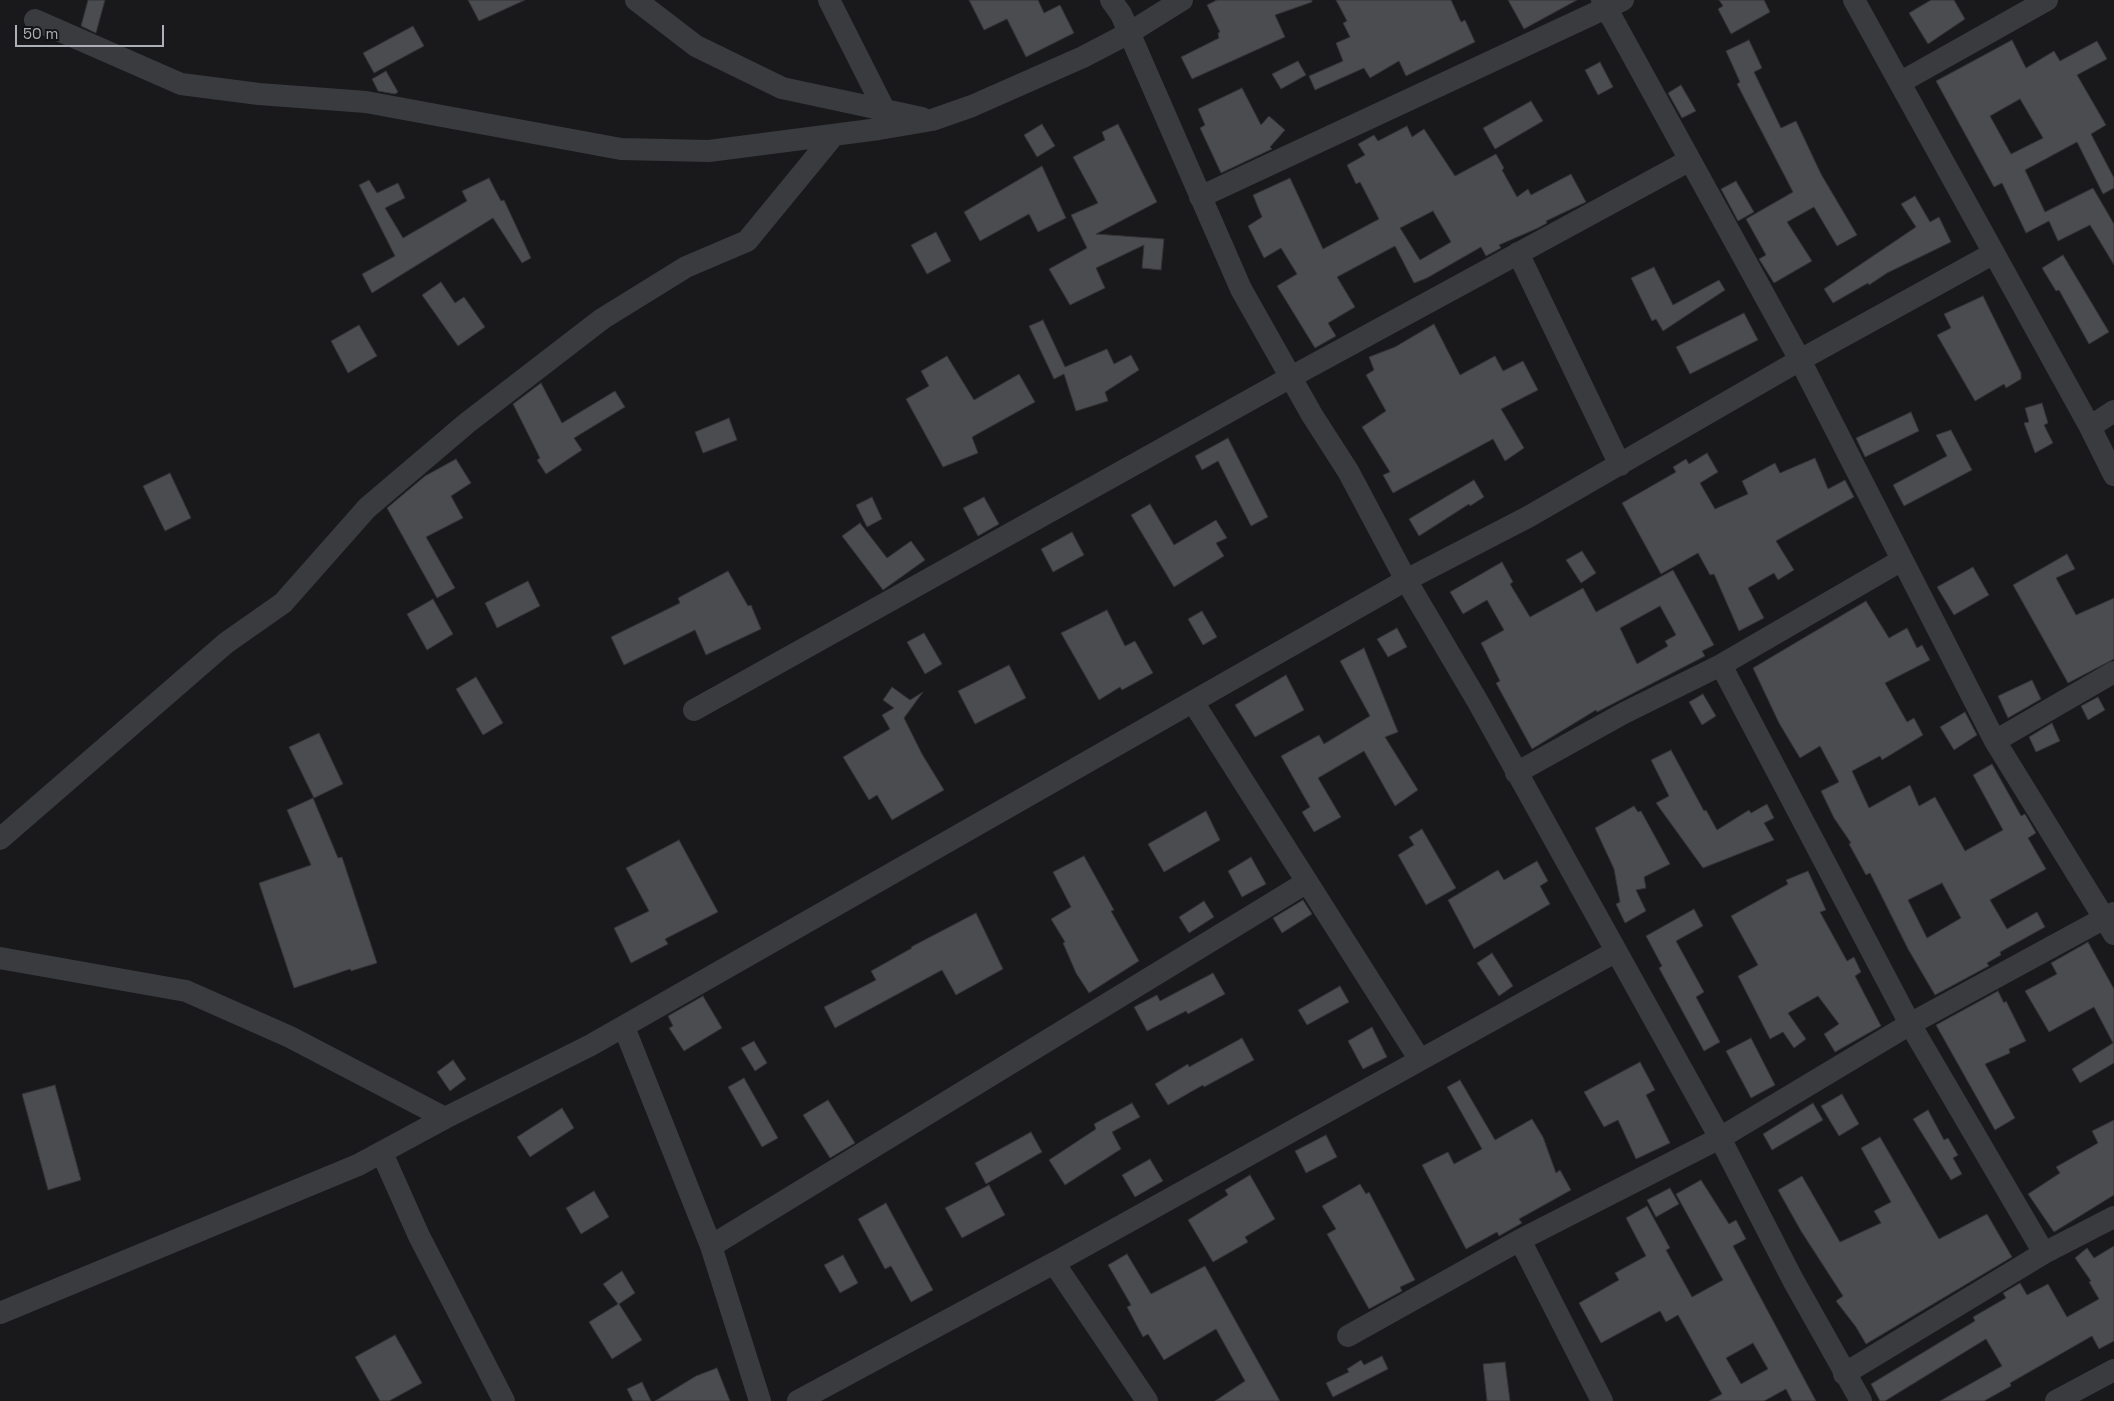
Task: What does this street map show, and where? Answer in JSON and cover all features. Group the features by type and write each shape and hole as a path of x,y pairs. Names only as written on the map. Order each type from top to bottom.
{"street":[{"path":"636,0 696,46 782,88 932,120"},
{"path":"830,0 884,109"},
{"path":"1111,0 1121,14 1240,289 1312,416 1348,471 1406,580 1478,702 1720,1138 1793,1280 1844,1374 1861,1401"},
{"path":"35,20 181,84 259,94 366,102 621,149 709,151 932,120 972,106 1083,57 1129,33 1182,0"},
{"path":"1854,0 2090,426 2114,475"},
{"path":"1901,82 2048,0"},
{"path":"1200,197 1611,3 1690,160 1800,360 1995,741 2111,921 1910,1024 1720,1138 1520,1240 1348,1336"},
{"path":"0,839 226,643 283,603 367,508 467,423 602,319 686,267 747,241 834,135"},
{"path":"694,710 1291,377 1690,160"},
{"path":"1518,253 1620,465"},
{"path":"0,1313 382,1153 445,1118 624,1027 1406,580 1528,517 1800,360 1994,253"},
{"path":"2090,426 2114,411"},
{"path":"1516,773 1624,713 1721,665 1902,560"},
{"path":"1721,665 1910,1024 2044,1253"},
{"path":"1995,741 2114,672"},
{"path":"1193,702 1420,1060"},
{"path":"711,1246 1307,882"},
{"path":"798,1401 1054,1264 1616,952"},
{"path":"0,958 186,991 290,1037 445,1118"},
{"path":"624,1027 711,1246 760,1401"},
{"path":"382,1153 419,1236 504,1401"},
{"path":"1844,1374 2044,1253 2114,1217"},
{"path":"1520,1240 1602,1401"},
{"path":"1054,1264 1148,1401"},
{"path":"2056,1401 2114,1370"}],"building":[{"path":"88,0 105,0 96,33 81,26"},
{"path":"468,0 525,0 479,21"},
{"path":"969,0 1038,0 1044,13 1060,5 1074,33 1026,57 1007,19 984,30"},
{"path":"1217,0 1312,0 1312,2 1275,15 1285,37 1192,79 1181,57 1219,38 1218,33 1220,32 1207,5"},
{"path":"1336,0 1451,0 1461,22 1465,20 1475,42 1406,76 1399,61 1370,78 1364,68 1315,90 1309,76 1343,61 1336,43 1350,37 1343,23 1347,21"},
{"path":"1508,0 1577,0 1524,29"},
{"path":"1719,0 1764,0 1770,12 1731,34 1718,9 1723,6"},
{"path":"1931,0 1954,0 1965,19 1928,44 1909,13"},
{"path":"413,26 424,46 374,73 363,53"},
{"path":"1749,40 1762,68 1754,72 1781,128 1796,121 1821,174 1857,235 1837,246 1814,207 1787,222 1812,261 1774,283 1759,259 1766,255 1746,219 1793,192 1737,84 1740,82 1726,51"},
{"path":"2012,40 2026,68 2054,51 2060,61 2097,41 2107,59 2077,75 2106,125 2091,134 2114,178 2114,188 2103,194 2077,142 2025,170 2045,212 2093,188 2114,224 2114,265 2090,225 2058,241 2049,221 2026,233 2002,183 1994,187 1936,81","holes":["2020,99 2043,138 2011,154 1990,116"]},
{"path":"1298,61 1306,75 1281,89 1272,74"},
{"path":"1600,62 1613,87 1598,95 1585,70"},
{"path":"386,71 398,92 395,94 378,91 372,79"},
{"path":"1681,85 1696,111 1682,118 1668,93"},
{"path":"1242,88 1261,125 1269,116 1285,130 1270,147 1272,149 1221,173 1200,128 1205,125 1198,109"},
{"path":"1531,101 1543,121 1495,149 1483,128"},
{"path":"1042,124 1055,146 1037,157 1024,135"},
{"path":"1118,124 1157,202 1096,234 1164,239 1161,270 1142,268 1144,245 1096,268 1105,288 1070,305 1049,269 1087,248 1071,215 1098,203 1073,157 1105,140 1102,132"},
{"path":"1407,126 1412,137 1424,129 1455,176 1496,154 1504,168 1502,170 1517,197 1528,189 1531,195 1571,174 1586,202 1546,221 1547,223 1538,228 1499,245 1501,248 1486,256 1481,247 1427,278 1414,283 1395,246 1337,277 1355,307 1328,323 1336,336 1315,348 1277,286 1297,274 1281,248 1264,258 1248,226 1262,217 1253,195 1290,178 1323,249 1379,219 1360,182 1356,184 1347,165 1365,155 1358,144 1374,135 1378,141","holes":["1433,211 1451,242 1420,260 1400,228"]},
{"path":"1042,166 1066,218 1038,232 1029,214 980,241 964,212"},
{"path":"489,178 501,201 504,200 531,258 522,263 493,218 372,293 362,274 395,256 359,185 369,180 377,193 398,183 405,198 385,208 403,238 467,201 462,191"},
{"path":"1736,181 1754,212 1738,221 1721,189"},
{"path":"1915,196 1930,222 1939,217 1951,242 1887,273 1869,285 1868,283 1833,303 1824,289 1916,227 1901,204"},
{"path":"936,232 951,261 927,274 911,245"},
{"path":"2063,255 2109,332 2089,344 2059,290 2056,291 2042,268"},
{"path":"1654,267 1673,305 1719,280 1725,290 1663,331 1656,319 1652,321 1631,278"},
{"path":"441,282 455,303 464,297 485,327 458,346 422,295"},
{"path":"1983,296 2021,373 2021,379 2006,388 2004,384 1975,401 1937,335 1951,328 1944,314"},
{"path":"1744,313 1758,340 1690,374 1676,347"},
{"path":"1043,320 1065,367 1107,349 1114,364 1131,355 1139,370 1105,392 1108,401 1076,411 1064,374 1054,379 1029,326"},
{"path":"1434,324 1460,375 1495,356 1503,371 1523,361 1538,390 1501,409 1524,448 1505,461 1493,439 1393,493 1383,475 1390,472 1362,427 1386,411 1366,375 1374,370 1369,357 1395,347"},
{"path":"359,325 377,356 348,373 331,341"},
{"path":"947,356 974,400 1019,374 1035,402 972,437 978,453 943,467 906,399 929,386 921,371"},
{"path":"541,383 562,423 615,391 625,407 574,438 582,450 546,474 537,460 540,458 513,404"},
{"path":"2042,403 2048,423 2044,425 2053,443 2035,453 2024,423 2029,422 2025,408"},
{"path":"1911,412 1919,431 1865,457 1856,438"},
{"path":"729,418 737,440 703,453 695,432"},
{"path":"1951,430 1972,470 1904,506 1893,485 1947,456 1936,435"},
{"path":"1228,438 1268,517 1251,526 1218,461 1202,470 1195,456"},
{"path":"1707,453 1718,472 1700,483 1715,509 1748,494 1742,481 1775,463 1780,473 1815,458 1828,489 1845,480 1854,497 1776,541 1794,570 1778,580 1774,573 1748,588 1764,618 1739,631 1714,574 1710,575 1698,553 1661,574 1622,503 1676,472 1673,467 1686,459 1689,464"},
{"path":"456,459 471,483 451,496 463,518 426,537 455,588 437,598 387,508 425,476"},
{"path":"170,473 191,518 165,531 143,486"},
{"path":"1474,480 1484,497 1470,506 1469,504 1419,536 1409,519"},
{"path":"872,497 882,519 867,527 856,505"},
{"path":"984,497 999,524 978,536 963,508"},
{"path":"1150,504 1174,545 1216,520 1227,538 1216,543 1224,556 1174,587 1131,515"},
{"path":"860,523 887,558 911,541 925,560 883,590 842,536"},
{"path":"1072,532 1084,555 1053,572 1041,549"},
{"path":"1582,551 1596,573 1581,583 1566,560"},
{"path":"2067,554 2075,569 2056,578 2076,615 2114,598 2114,659 2068,683 2013,585"},
{"path":"1502,562 1513,582 1510,584 1530,617 1583,588 1596,612 1673,570 1714,645 1702,651 1705,656 1597,712 1596,710 1532,749 1496,683 1500,681 1481,643 1504,630 1487,600 1463,614 1450,592","holes":["1660,606 1676,635 1665,641 1668,646 1637,664 1620,628"]},
{"path":"1973,567 1989,595 1954,615 1937,587"},
{"path":"728,571 748,606 751,605 761,629 706,655 695,630 624,665 611,637 680,603 678,598"},
{"path":"528,581 540,606 497,628 485,603"},
{"path":"433,599 453,634 427,650 407,614"},
{"path":"1866,601 1889,638 1907,628 1917,648 1922,645 1930,660 1885,683 1907,722 1914,718 1923,735 1882,760 1880,756 1852,771 1869,808 1910,785 1919,806 1935,797 1965,851 2003,830 1973,775 1992,764 2021,816 2025,814 2036,833 2028,838 2046,869 1990,900 2007,929 2037,912 2045,927 2000,952 2001,955 1987,963 1989,966 1935,995 1908,949 1870,873 1866,875 1849,844 1851,843 1834,818 1821,791 1839,782 1820,746 1800,758 1779,723 1753,668","holes":["1942,883 1961,918 1927,938 1908,900"]},
{"path":"1107,610 1125,646 1135,641 1153,673 1122,690 1120,687 1099,700 1061,633"},
{"path":"1202,611 1217,637 1203,645 1188,619"},
{"path":"1397,628 1407,647 1388,657 1377,639"},
{"path":"924,633 942,664 925,674 907,642"},
{"path":"1364,648 1398,732 1385,737 1418,790 1395,806 1364,751 1318,778 1341,817 1314,832 1302,812 1310,807 1281,756 1319,735 1324,744 1370,716 1340,661"},
{"path":"1009,665 1026,698 975,724 958,691"},
{"path":"1286,675 1304,710 1255,737 1235,705"},
{"path":"476,677 503,723 483,735 456,689"},
{"path":"2032,680 2041,699 2008,718 1998,696"},
{"path":"892,687 910,700 923,692 904,718 922,754 944,790 892,820 877,795 869,800 843,757 890,729 882,715 894,708 883,700"},
{"path":"1703,694 1716,716 1702,725 1689,702"},
{"path":"2098,697 2105,710 2088,720 2081,706"},
{"path":"1965,712 1977,735 1954,750 1940,727"},
{"path":"2052,723 2060,741 2036,752 2029,737"},
{"path":"319,733 343,784 314,798 289,747"},
{"path":"1671,750 1704,811 1706,810 1717,830 1749,810 1751,813 1767,804 1774,818 1764,823 1774,840 1703,868 1656,803 1669,796 1651,760"},
{"path":"313,798 338,858 342,857 377,963 351,971 350,969 294,988 259,883 311,865 287,810"},
{"path":"1634,806 1638,812 1641,811 1670,864 1644,877 1646,888 1636,890 1646,911 1625,923 1616,904 1620,902 1614,869 1595,828"},
{"path":"1206,811 1220,840 1164,872 1148,844"},
{"path":"1422,829 1456,888 1426,905 1398,855 1414,845 1409,837"},
{"path":"679,840 718,912 665,939 668,944 631,963 614,928 649,911 626,868"},
{"path":"1084,856 1114,910 1111,911 1139,961 1089,993 1076,973 1063,943 1065,942 1051,919 1071,907 1053,872"},
{"path":"1251,857 1266,884 1242,897 1228,871"},
{"path":"1537,861 1548,881 1540,886 1550,904 1474,949 1448,900 1498,870 1504,880"},
{"path":"1808,871 1826,910 1820,912 1847,961 1854,957 1861,972 1855,976 1881,1026 1835,1052 1824,1034 1839,1024 1818,996 1788,1013 1806,1039 1794,1048 1783,1032 1770,1039 1738,976 1758,965 1731,916 1788,884 1786,880"},
{"path":"1303,900 1312,914 1282,933 1273,918"},
{"path":"1204,901 1214,917 1189,933 1179,917"},
{"path":"1694,909 1703,926 1676,941 1704,992 1696,997 1720,1042 1704,1051 1659,968 1662,966 1646,936"},
{"path":"976,913 1003,969 956,995 942,970 835,1028 824,1007 876,980 871,971 911,947"},
{"path":"2088,942 2114,989 2114,1063 2080,1083 2072,1069 2113,1043 2094,1007 2049,1032 2025,991 2057,974 2051,963"},
{"path":"1492,953 1513,986 1499,996 1477,963"},
{"path":"1213,973 1225,994 1188,1014 1186,1011 1147,1031 1134,1007 1157,995 1160,1001"},
{"path":"1340,986 1349,1002 1307,1025 1298,1010"},
{"path":"1998,991 2004,1003 2006,1001 2026,1041 2009,1049 2010,1053 1985,1064 2015,1118 1995,1130 1936,1025"},
{"path":"703,996 722,1028 684,1051 669,1028 673,1026 668,1016"},
{"path":"1372,1027 1387,1057 1363,1069 1348,1041"},
{"path":"1242,1038 1254,1060 1168,1105 1155,1084 1188,1064 1189,1067"},
{"path":"1751,1038 1775,1085 1751,1098 1726,1051"},
{"path":"754,1041 767,1063 755,1071 741,1048"},
{"path":"453,1060 466,1079 450,1091 437,1072"},
{"path":"1640,1062 1655,1090 1646,1095 1670,1143 1636,1159 1618,1120 1604,1127 1584,1092"},
{"path":"744,1078 778,1138 762,1147 728,1087"},
{"path":"1460,1080 1495,1140 1532,1119 1543,1137 1556,1173 1560,1170 1571,1190 1519,1219 1522,1223 1499,1236 1497,1232 1466,1249 1422,1165 1448,1152 1454,1164 1482,1149 1447,1087"},
{"path":"55,1085 81,1180 48,1190 22,1094"},
{"path":"1842,1094 1859,1124 1839,1136 1821,1106"},
{"path":"828,1100 855,1143 830,1158 803,1115"},
{"path":"1132,1103 1140,1117 1112,1132 1121,1149 1065,1185 1049,1160 1096,1129 1094,1124"},
{"path":"1813,1103 1823,1120 1772,1150 1763,1134"},
{"path":"562,1108 574,1128 530,1157 517,1137"},
{"path":"1928,1110 1944,1140 1948,1138 1958,1155 1953,1158 1962,1174 1951,1180 1913,1119"},
{"path":"2114,1120 2114,1195 2054,1232 2028,1194 2060,1173 2056,1167 2098,1143 2092,1131"},
{"path":"1031,1132 1042,1152 986,1184 975,1163"},
{"path":"1326,1135 1337,1157 1306,1173 1295,1151"},
{"path":"1880,1137 1939,1239 1987,1214 2012,1257 1866,1344 1856,1327 1836,1301 1843,1296 1801,1231 1778,1190 1802,1176 1840,1242 1881,1223 1874,1211 1891,1202 1861,1148"},
{"path":"1150,1159 1163,1181 1135,1197 1122,1175"},
{"path":"1250,1175 1275,1219 1245,1237 1248,1242 1213,1262 1188,1220 1228,1195 1225,1190"},
{"path":"1701,1180 1729,1224 1736,1220 1746,1239 1733,1246 1816,1401 1792,1401 1786,1389 1764,1401 1709,1401 1722,1394 1678,1315 1666,1322 1660,1311 1601,1343 1579,1303 1619,1280 1615,1273 1646,1256 1626,1218 1647,1206 1670,1248 1666,1250 1692,1297 1723,1280 1676,1194","holes":["1753,1343 1768,1369 1741,1384 1726,1358"]},
{"path":"1360,1184 1366,1194 1369,1192 1415,1280 1400,1287 1402,1291 1369,1309 1327,1234 1336,1229 1322,1206"},
{"path":"989,1185 1005,1215 962,1238 945,1208"},
{"path":"1670,1188 1679,1204 1656,1217 1647,1200"},
{"path":"594,1191 609,1217 581,1234 566,1208"},
{"path":"886,1203 933,1290 911,1302 891,1266 885,1269 858,1219"},
{"path":"2114,1246 2114,1341 2099,1349 2092,1336 2010,1383 2011,1386 1984,1401 1940,1401 2002,1366 1986,1339 1885,1401 1880,1401 1871,1384 1975,1321 1973,1317 2006,1298 2003,1293 2020,1283 2027,1295 2048,1284 2067,1317 2099,1299 2089,1282 2091,1281 2075,1258 2087,1248 2094,1258"},
{"path":"1127,1254 1151,1294 1205,1266 1280,1401 1215,1401 1245,1381 1216,1329 1164,1360 1148,1334 1143,1337 1127,1307 1131,1305 1108,1265"},
{"path":"843,1255 858,1283 840,1293 824,1265"},
{"path":"622,1271 635,1293 619,1304 642,1340 612,1359 589,1322 618,1304 603,1284"},
{"path":"395,1335 422,1383 389,1401 380,1401 355,1357"},
{"path":"1382,1356 1388,1369 1333,1397 1326,1383 1349,1372 1347,1369 1361,1360 1364,1365"},
{"path":"1505,1362 1510,1401 1487,1401 1483,1364"},
{"path":"717,1368 730,1401 655,1401 696,1376"},
{"path":"642,1382 651,1401 633,1401 627,1389"}]}
